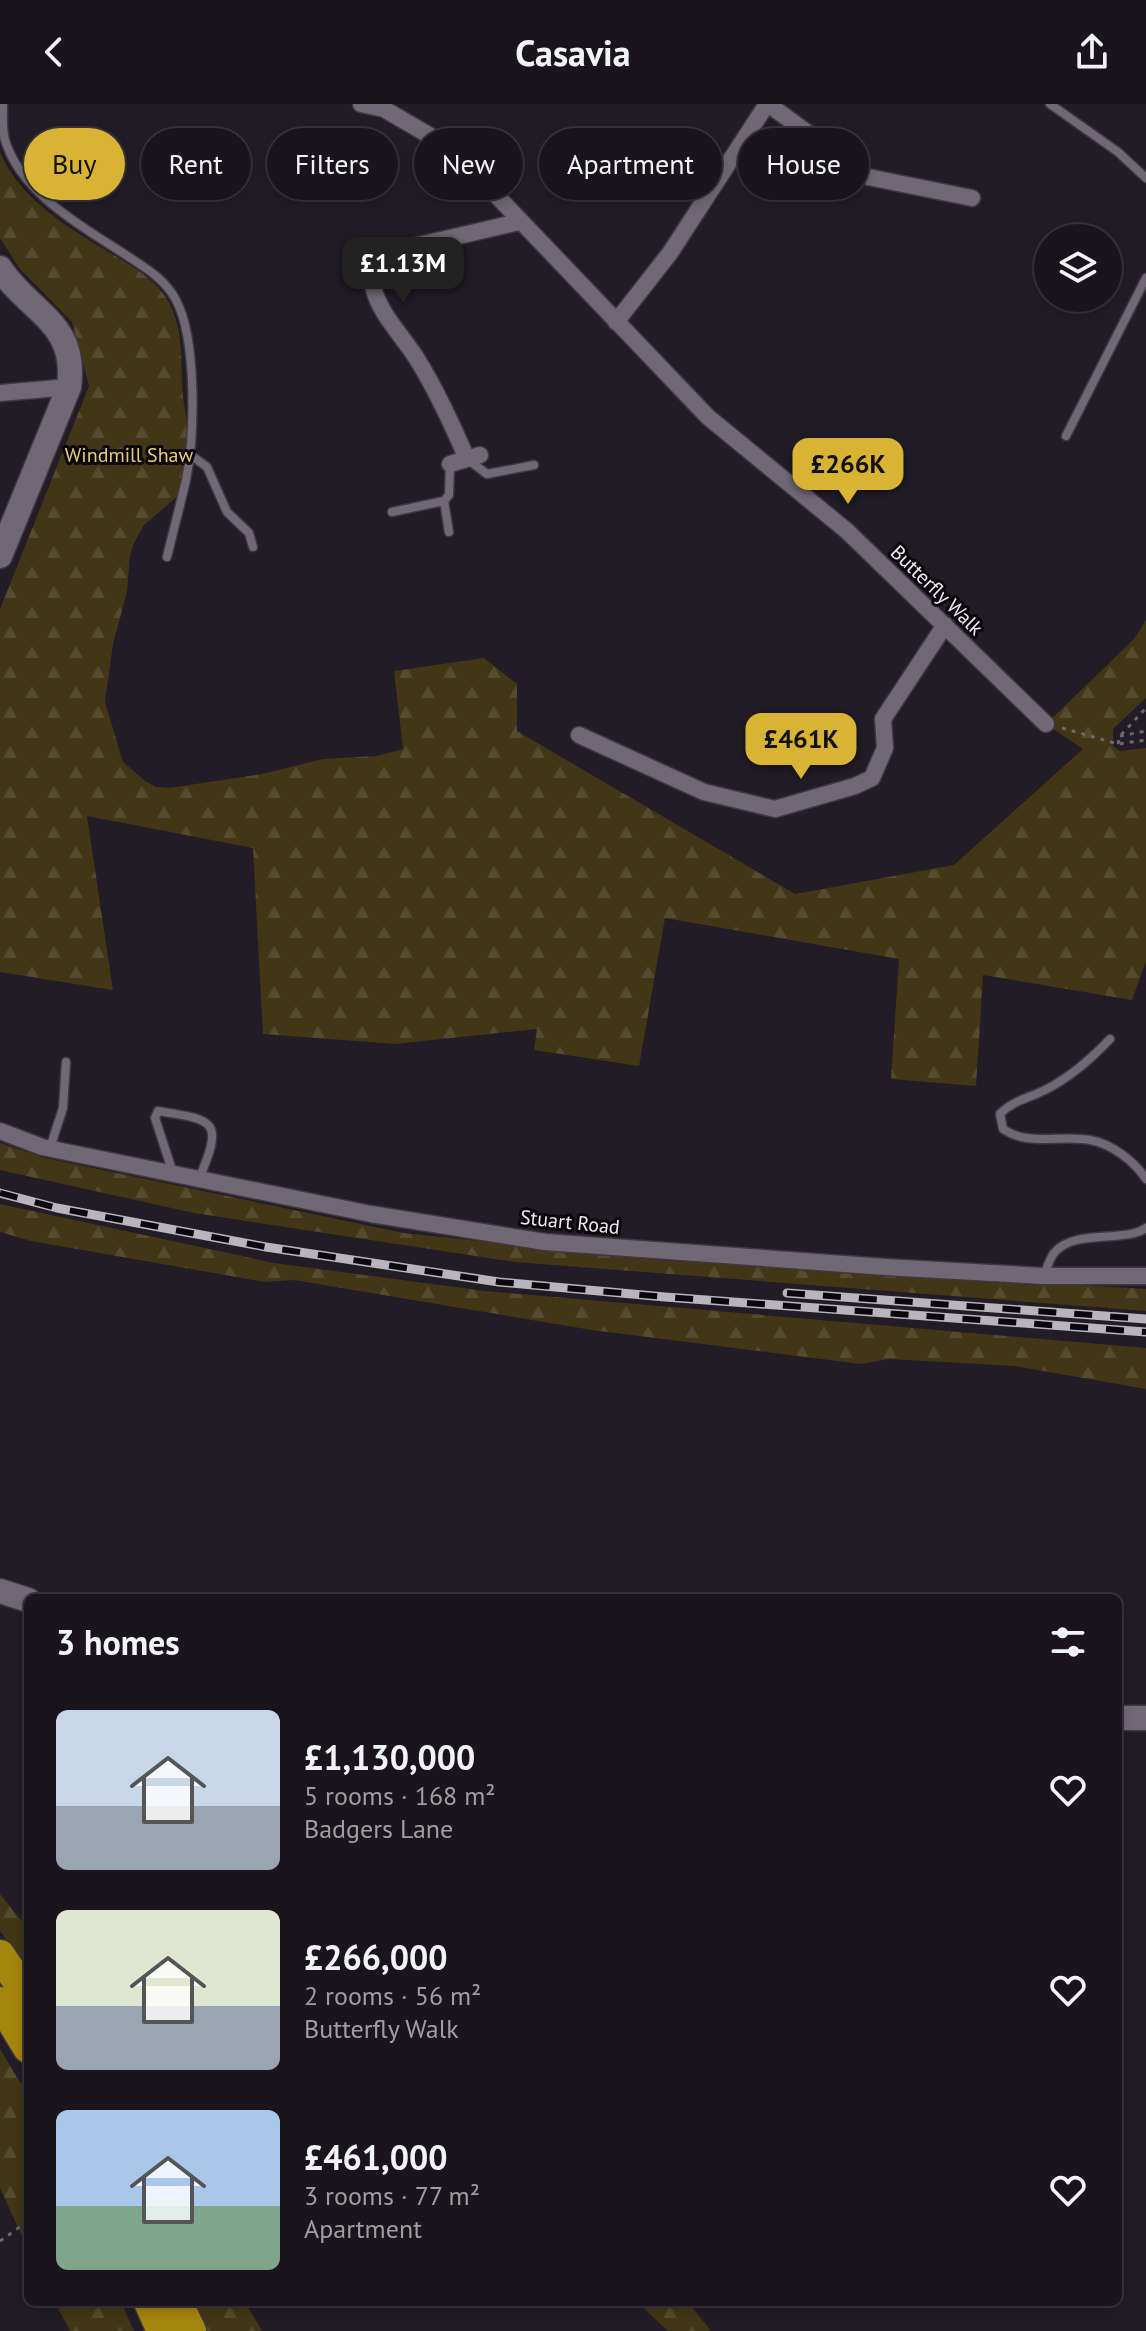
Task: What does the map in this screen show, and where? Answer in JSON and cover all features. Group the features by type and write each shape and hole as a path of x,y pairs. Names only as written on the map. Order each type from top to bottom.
{"highway":[{"path":"0,1955 24,1991"},
{"path":"0,2002 24,2041"},
{"path":"151,2306 162,2331"},
{"path":"179,2306 191,2331"}],"street":[{"name":"Butterfly Walk","path":"361,104 384,106 451,148 708,417 847,531 1046,724"},
{"path":"616,322 670,253 768,104 868,177 972,198"},
{"path":"450,464 473,457 416,357 382,310 372,285 373,267 385,253 519,222"},
{"path":"0,268 8,281 61,333 72,367 69,387 0,556"},
{"path":"0,393 69,387"},
{"path":"579,735 704,792 775,809 855,786 872,778 885,748 883,719 945,625"},
{"name":"Stuart Road","path":"0,1131 50,1148 173,1174 371,1214 545,1242 1043,1276 1146,1276"},
{"path":"0,1591 24,1599"},
{"path":"1122,1718 1146,1718"}],"lane":[{"path":"3,104 4,139 32,184 63,213 158,277 175,297 187,325 190,354 187,477 167,557"},
{"path":"1050,104 1118,152 1146,178"},
{"path":"1066,436 1146,278"},
{"path":"188,453 207,467 227,512 249,533 253,547"},
{"path":"473,457 487,474 534,465"},
{"path":"392,512 444,501 449,495 450,464"},
{"path":"444,501 449,532"},
{"path":"1110,1039 1093,1057 1045,1090 1007,1107 1000,1114 1003,1129 1015,1138 1090,1140 1120,1153 1146,1179"},
{"path":"50,1148 63,1108 66,1062"},
{"path":"173,1174 155,1118 158,1111 202,1118 210,1126 213,1146 199,1179"},
{"path":"1043,1276 1055,1251 1104,1235 1139,1233 1146,1228"}],"path":[{"path":"1118,744 1120,736 1146,708"},
{"path":"1046,724 1118,744 1146,740"},
{"path":"1120,736 1146,731"},
{"path":"0,2241 24,2224"}],"green space":[{"name":"Windmill Shaw","path":"0,152 24,189 24,200 35,200 152,282 164,294 177,324 190,440 186,489 144,525 134,543 127,592 113,644 105,702 123,762 145,781 156,787 169,788 262,774 323,759 377,756 403,749 394,671 484,658 517,684 517,731 795,894 954,865 1083,749 1046,724 1134,639 1146,620 1146,698 1113,729 1113,746 1120,751 1146,748 1146,961 1132,1000 983,975 976,1086 891,1079 899,959 665,918 639,1066 534,1050 537,1029 395,1044 263,1034 253,848 87,816 113,990 0,972 0,609 89,386 72,322 19,268 0,238"},
{"path":"0,1143 45,1158 404,1233 656,1260 1146,1289 1146,1311 515,1262 194,1213 0,1170"},
{"path":"0,1204 274,1263 485,1291 1146,1348 1146,1389 1015,1366 889,1359 861,1364 592,1330 294,1280 265,1282 31,1241 0,1232"},
{"path":"0,1894 24,1924 24,1963 0,1931"},
{"path":"0,2049 24,2088 24,2240 0,2188"},
{"path":"57,2306 123,2306 134,2331 70,2331"},
{"path":"193,2306 247,2306 262,2331 204,2331"},
{"path":"641,2306 691,2306 711,2331 668,2331"}],"railway":[{"path":"0,1193 57,1208 266,1247 499,1282 1146,1332"},
{"path":"787,1293 1146,1319"}]}
